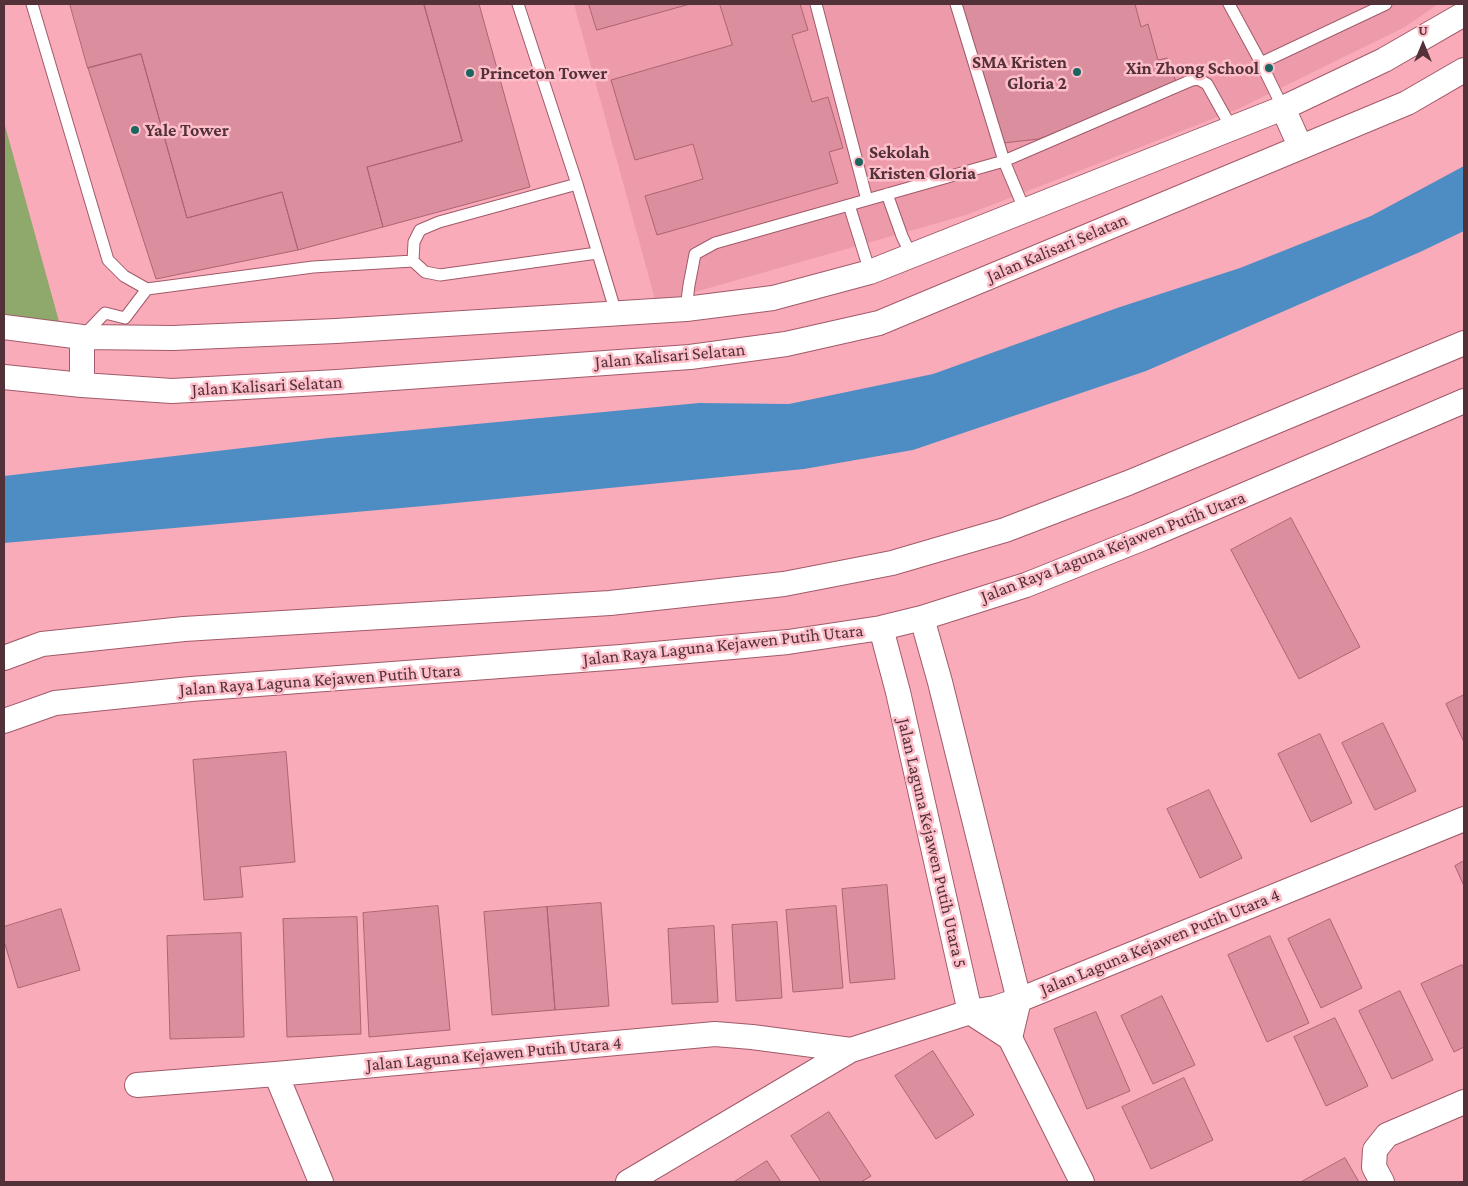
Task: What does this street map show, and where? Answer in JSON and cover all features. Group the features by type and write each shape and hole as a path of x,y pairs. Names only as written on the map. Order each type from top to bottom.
{"street":[{"path":"4,327 82,337 173,338 336,331 686,309 773,298 870,272 1231,127 1283,108 1384,60 1464,14"},
{"name":"Jalan Kalisari Selatan","path":"4,378 82,386 172,391 337,382 690,357 786,344 879,323 1407,103 1464,70"},
{"path":"1283,108 1300,146"},
{"path":"82,337 82,386"},
{"path":"4,658 42,644 184,629 620,602 784,584 892,563 1004,530 1119,487 1464,343"},
{"name":"Jalan Raya Laguna Kejawen Putih Utara","path":"4,721 55,703 191,689 621,657 778,643 880,628 922,618 1026,585 1146,537 1464,401"},
{"path":"922,618 940,682 1019,1000 1010,1038"},
{"name":"Jalan Laguna Kejawen Putih Utara 5","path":"880,628 898,692 970,1012"},
{"name":"Jalan Laguna Kejawen Putih Utara 4","path":"628,1182 851,1050 970,1012 995,1008 1019,1000 1464,818"},
{"path":"970,1012 1010,1038 1082,1182"},
{"name":"Jalan Laguna Kejawen Putih Utara 4","path":"137,1085 715,1034 851,1050"},
{"path":"276,1074 321,1182"},
{"path":"1382,1182 1374,1167 1375,1150 1387,1135 1464,1102"}],"lane":[{"path":"32,4 108,260 124,276 147,288 313,267 413,261 425,272 440,275 597,253"},
{"path":"518,4 577,184 616,312"},
{"path":"816,4 866,200"},
{"path":"956,4 1004,161 1025,211"},
{"path":"1229,4 1283,108"},
{"path":"1261,63 1386,4"},
{"path":"686,309 695,254 715,243 1004,161 1192,80 1203,80 1207,84 1231,127"},
{"path":"413,261 414,242 420,230 438,222 577,184"},
{"path":"887,194 911,256"},
{"path":"849,205 870,272"},
{"path":"82,337 105,312 125,318 147,288"}],"shaded area":[{"name":"Sekolah Kristen Gloria","path":"574,4 1438,4 1405,27 1238,109 966,215 656,303"}],"green space":[{"path":"4,122 60,325 4,315"}],"water":[{"path":"1464,166 1464,231 1146,371 913,450 804,469 435,505 4,543 4,476 328,438 699,403 789,404 933,374 1117,308 1240,268 1371,216"}],"building":[{"path":"70,4 424,4 462,141 367,167 383,227 298,250 282,192 187,218 141,54 88,68"},
{"name":"Princeton Tower","path":"424,4 479,4 530,187 383,227 367,167 462,141"},
{"path":"589,4 690,4 597,30"},
{"path":"720,4 800,4 808,30 792,35 812,102 828,97 843,148 829,152 838,183 657,235 645,196 703,179 693,144 635,160 611,80 732,45"},
{"name":"SMA Kristen Gloria 2","path":"961,4 1135,4 1141,27 1148,24 1158,60 1167,58 1177,84 1039,139 1003,143"},
{"name":"Yale Tower","path":"141,54 187,218 282,192 298,250 156,279 88,68"},
{"path":"1291,518 1360,647 1299,679 1231,550"},
{"path":"1464,695 1464,742 1446,704"},
{"path":"1383,723 1416,791 1375,810 1342,743"},
{"path":"1320,734 1352,803 1311,822 1278,754"},
{"path":"286,752 295,862 240,867 243,897 204,900 193,760"},
{"path":"1209,790 1242,858 1200,878 1167,809"},
{"path":"1464,861 1464,886 1455,866"},
{"path":"887,885 895,979 850,983 842,889"},
{"path":"601,903 609,1006 555,1010 547,907"},
{"path":"438,906 450,1030 369,1037 363,913"},
{"path":"836,906 843,988 793,992 786,910"},
{"path":"547,907 555,1010 492,1015 484,912"},
{"path":"61,909 80,970 18,988 4,941 4,927"},
{"path":"357,917 361,1034 287,1037 283,919"},
{"path":"1330,919 1362,988 1321,1008 1288,939"},
{"path":"777,922 782,998 736,1001 732,925"},
{"path":"714,926 718,1002 672,1004 668,929"},
{"path":"241,933 244,1037 170,1039 167,936"},
{"path":"1270,936 1309,1023 1267,1042 1228,955"},
{"path":"1462,965 1464,968 1464,1047 1454,1052 1421,984"},
{"path":"1400,991 1433,1060 1392,1079 1359,1011"},
{"path":"1162,996 1195,1065 1153,1084 1121,1016"},
{"path":"1096,1012 1130,1091 1087,1109 1054,1029"},
{"path":"1335,1018 1368,1086 1326,1106 1294,1037"},
{"path":"933,1051 974,1115 936,1139 895,1076"},
{"path":"1184,1078 1213,1140 1151,1169 1122,1107"},
{"path":"829,1112 871,1176 861,1182 821,1182 791,1136"},
{"path":"1345,1158 1359,1182 1301,1182"},
{"path":"767,1161 781,1182 734,1182"}],"place":[{"name":"Xin Zhong School","path":"1269,68"},
{"name":"SMA Kristen Gloria 2","path":"1077,72"},
{"name":"Princeton Tower","path":"470,73"},
{"name":"Yale Tower","path":"135,130"},
{"name":"Sekolah Kristen Gloria","path":"859,162"}]}
